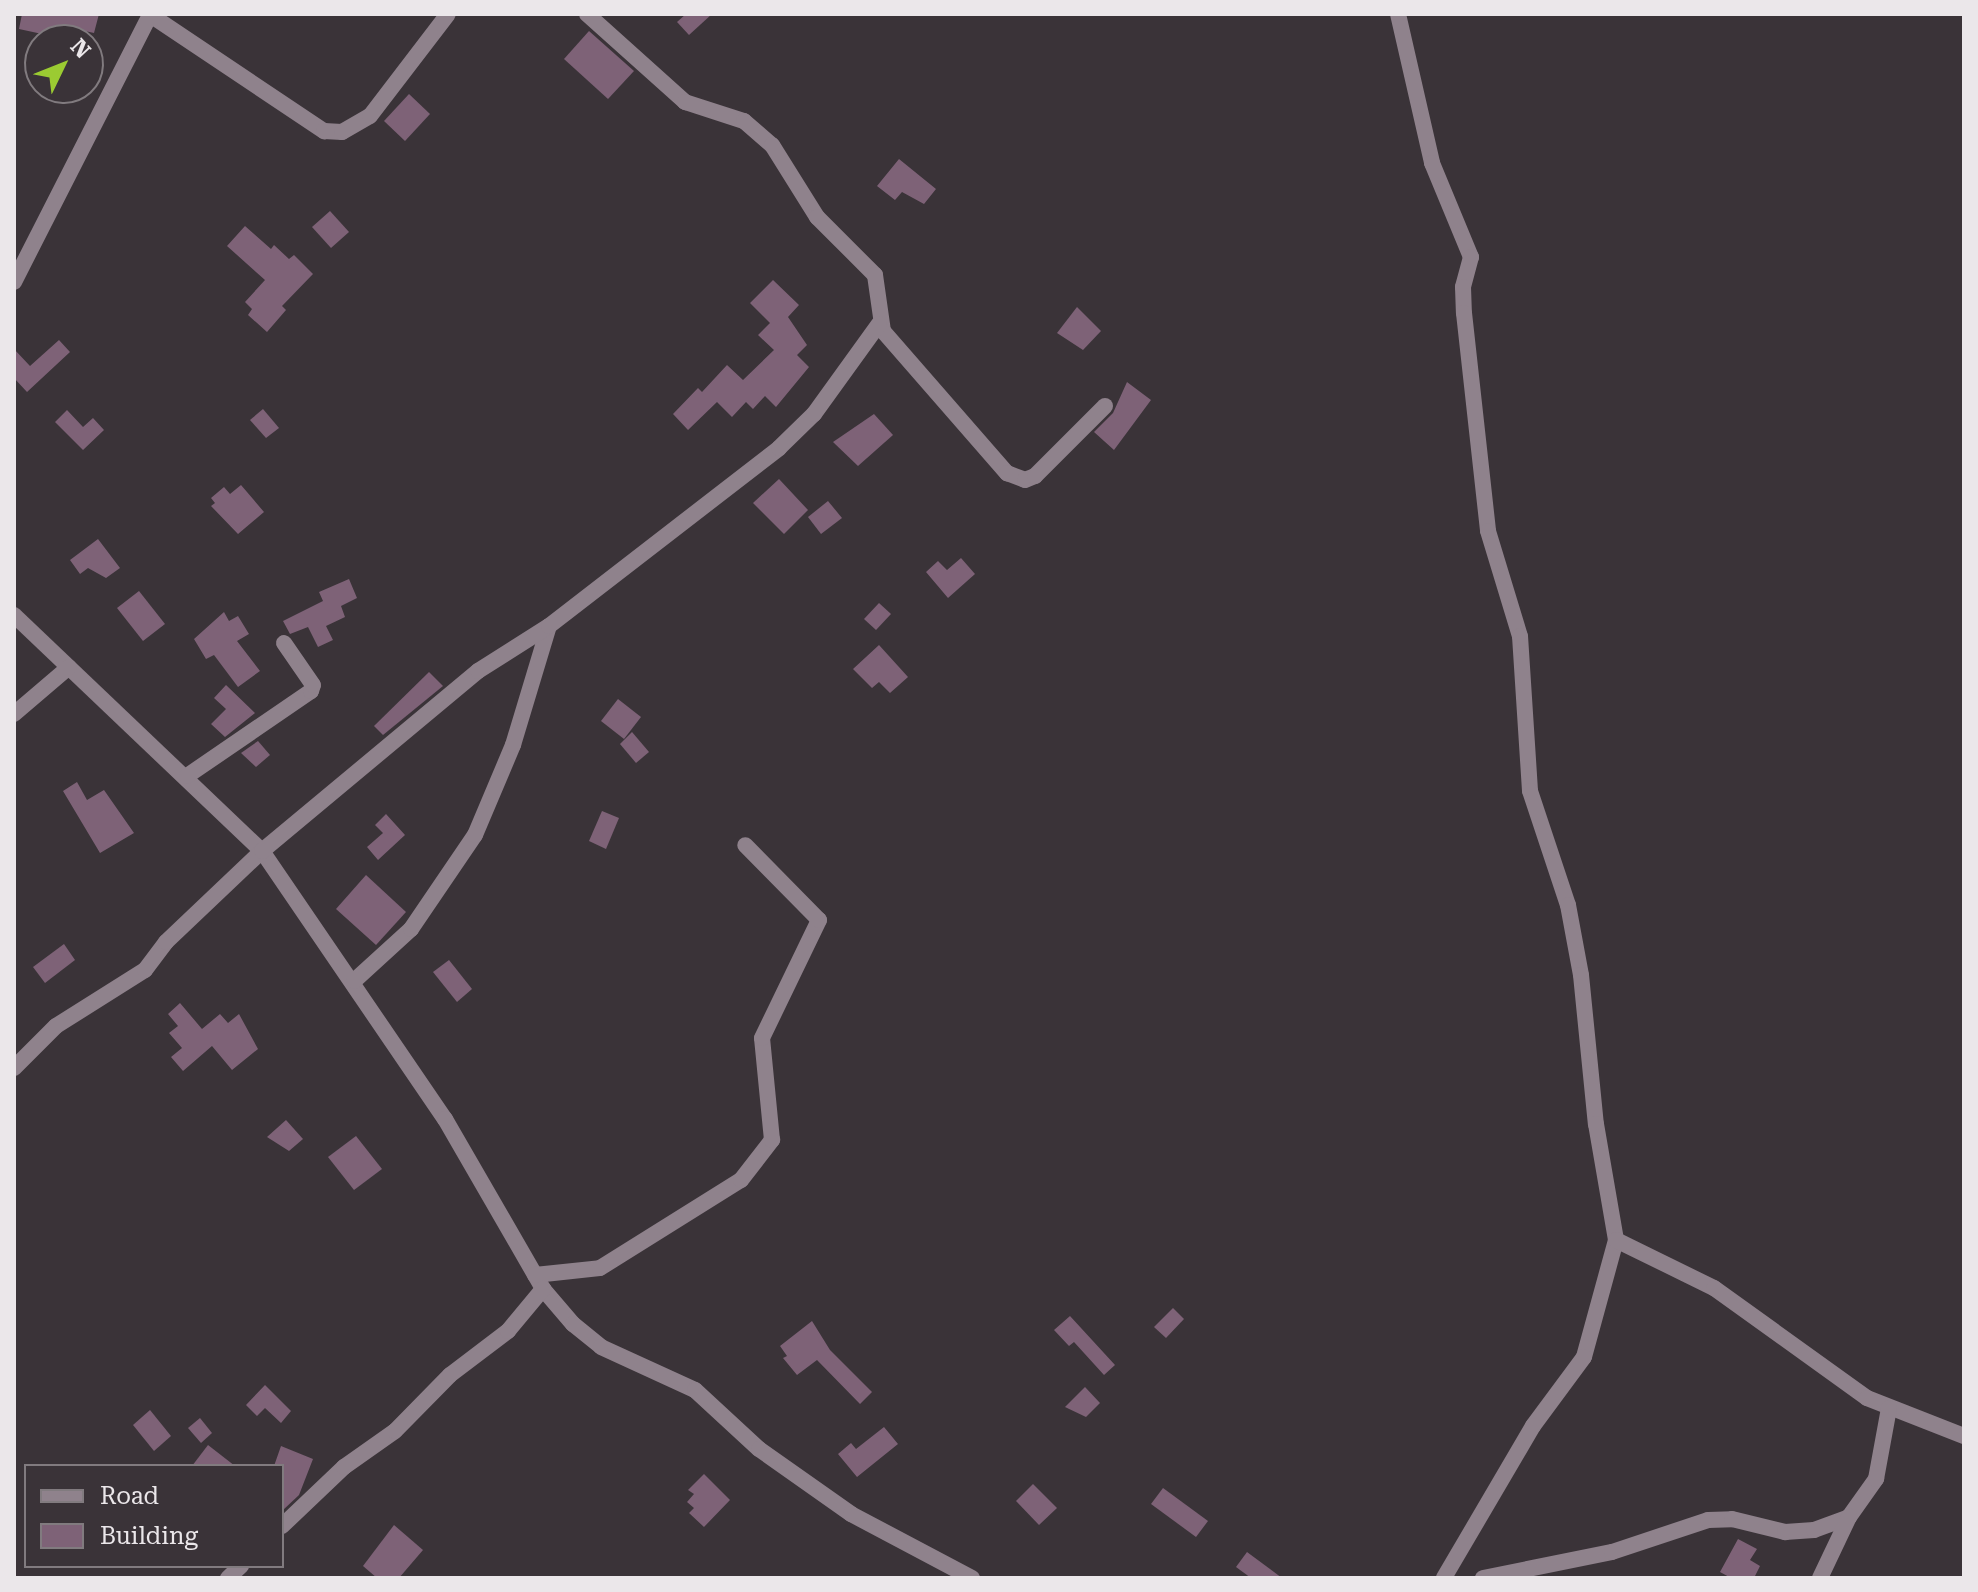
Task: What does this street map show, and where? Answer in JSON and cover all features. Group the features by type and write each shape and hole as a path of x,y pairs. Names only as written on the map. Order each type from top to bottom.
{"street":[{"path":"14,282 149,14 324,131 342,132 370,116 448,14"},
{"path":"587,14 685,102 744,121 772,145 817,217 875,275 879,324 970,434 1017,479 1035,476 1105,406"},
{"path":"1398,14 1432,163 1471,257 1463,287 1464,313 1488,531 1520,636 1530,791 1568,905 1581,975 1596,1124 1616,1240 1584,1357 1533,1426 1444,1578"},
{"path":"14,1068 56,1026 145,970 166,942 262,851 478,671 549,626 779,448 814,414 879,324"},
{"path":"14,615 187,776 262,851 354,981 445,1119 539,1282 601,1347 695,1390 759,1449 851,1514 972,1578"},
{"path":"354,981 411,929 475,835 513,745 549,626"},
{"path":"187,776 311,691 313,685 284,643"},
{"path":"14,714 69,667"},
{"path":"284,1524 344,1467 395,1431 450,1375 508,1331 539,1282 600,1268 741,1180 772,1140 762,1038 819,920 745,845"},
{"path":"1616,1240 1714,1288 1849,1388 1889,1408 1964,1436"},
{"path":"1820,1578 1849,1517 1876,1479 1889,1408"},
{"path":"1483,1578 1612,1552 1708,1520 1732,1519 1785,1532 1814,1530 1849,1517"}],"building":[{"path":"22,14 99,14 96,24 24,24 24,30 19,29"},
{"path":"686,14 712,14 689,35 677,22"},
{"path":"589,31 634,71 608,99 564,59"},
{"path":"409,94 430,114 405,141 384,121"},
{"path":"899,159 936,189 924,204 902,192 895,200 877,186"},
{"path":"330,211 349,232 331,248 312,227"},
{"path":"245,226 271,249 274,245 289,259 294,255 313,274 282,306 286,310 267,332 248,315 252,309 245,302 265,280 227,246"},
{"path":"773,280 799,305 788,317 807,345 797,355 809,367 776,407 765,396 753,409 746,402 732,417 717,402 688,430 673,414 698,388 702,392 727,365 743,380 774,350 758,335 770,323 750,303"},
{"path":"1077,307 1101,331 1083,350 1057,333"},
{"path":"59,340 70,352 27,392 14,378 14,349 30,366"},
{"path":"1127,382 1151,400 1114,450 1094,432 1113,413"},
{"path":"263,409 279,428 266,438 250,420"},
{"path":"67,410 83,427 93,418 104,430 83,450 55,422"},
{"path":"874,414 893,435 858,466 833,442"},
{"path":"779,479 808,510 784,534 753,503"},
{"path":"241,485 264,512 238,534 211,506 215,503 211,498 224,487 230,494"},
{"path":"828,501 842,518 821,534 808,517"},
{"path":"98,539 120,568 106,578 88,568 80,574 70,560"},
{"path":"961,558 975,574 948,598 926,572 938,561 947,570"},
{"path":"349,579 357,598 341,606 345,617 326,626 333,640 318,647 308,627 290,634 283,621 323,601 319,592"},
{"path":"139,591 165,624 143,641 117,608"},
{"path":"879,603 891,614 876,630 864,619"},
{"path":"224,612 229,621 238,616 249,634 237,641 260,671 238,687 214,655 206,659 194,639"},
{"path":"879,645 908,677 890,693 879,682 872,688 853,669"},
{"path":"429,672 443,686 383,735 374,726"},
{"path":"226,685 255,713 225,737 211,724 226,709 214,698"},
{"path":"618,699 641,717 624,739 601,721"},
{"path":"632,732 649,752 636,763 620,744"},
{"path":"258,741 270,755 256,767 241,753"},
{"path":"77,782 87,800 104,790 134,833 100,853 63,791"},
{"path":"602,811 619,818 606,849 589,841"},
{"path":"386,814 405,835 378,860 367,847 383,833 375,825"},
{"path":"366,875 406,912 376,945 336,909"},
{"path":"64,944 75,960 45,983 33,967"},
{"path":"449,960 472,989 457,1002 433,972"},
{"path":"180,1003 202,1029 220,1014 228,1023 239,1014 258,1049 232,1070 212,1046 183,1071 171,1057 182,1048 169,1033 178,1026 168,1014"},
{"path":"286,1120 303,1139 289,1151 267,1137"},
{"path":"356,1136 382,1169 354,1190 328,1157"},
{"path":"1173,1308 1184,1319 1166,1338 1154,1327"},
{"path":"1070,1316 1115,1365 1104,1375 1074,1342 1069,1346 1054,1330"},
{"path":"812,1321 830,1350 872,1392 860,1404 817,1360 797,1375 783,1358 787,1356 780,1346"},
{"path":"265,1385 291,1411 281,1423 265,1408 257,1416 246,1405"},
{"path":"1085,1387 1100,1403 1086,1417 1065,1407"},
{"path":"150,1410 171,1436 154,1451 133,1425"},
{"path":"200,1418 212,1433 201,1443 188,1428"},
{"path":"884,1427 898,1444 857,1477 838,1454 851,1443 856,1449"},
{"path":"208,1445 232,1464 194,1464"},
{"path":"281,1446 313,1459 299,1495 284,1509 284,1464 275,1464"},
{"path":"704,1474 730,1500 704,1527 689,1513 694,1508 687,1502 694,1494 688,1490"},
{"path":"1033,1484 1057,1508 1039,1525 1016,1501"},
{"path":"1163,1488 1208,1521 1196,1537 1151,1504"},
{"path":"394,1525 423,1550 399,1578 377,1578 363,1566"},
{"path":"1738,1539 1757,1549 1750,1560 1760,1566 1754,1578 1731,1578 1720,1572"},
{"path":"1247,1552 1282,1578 1251,1578 1236,1567"}]}
